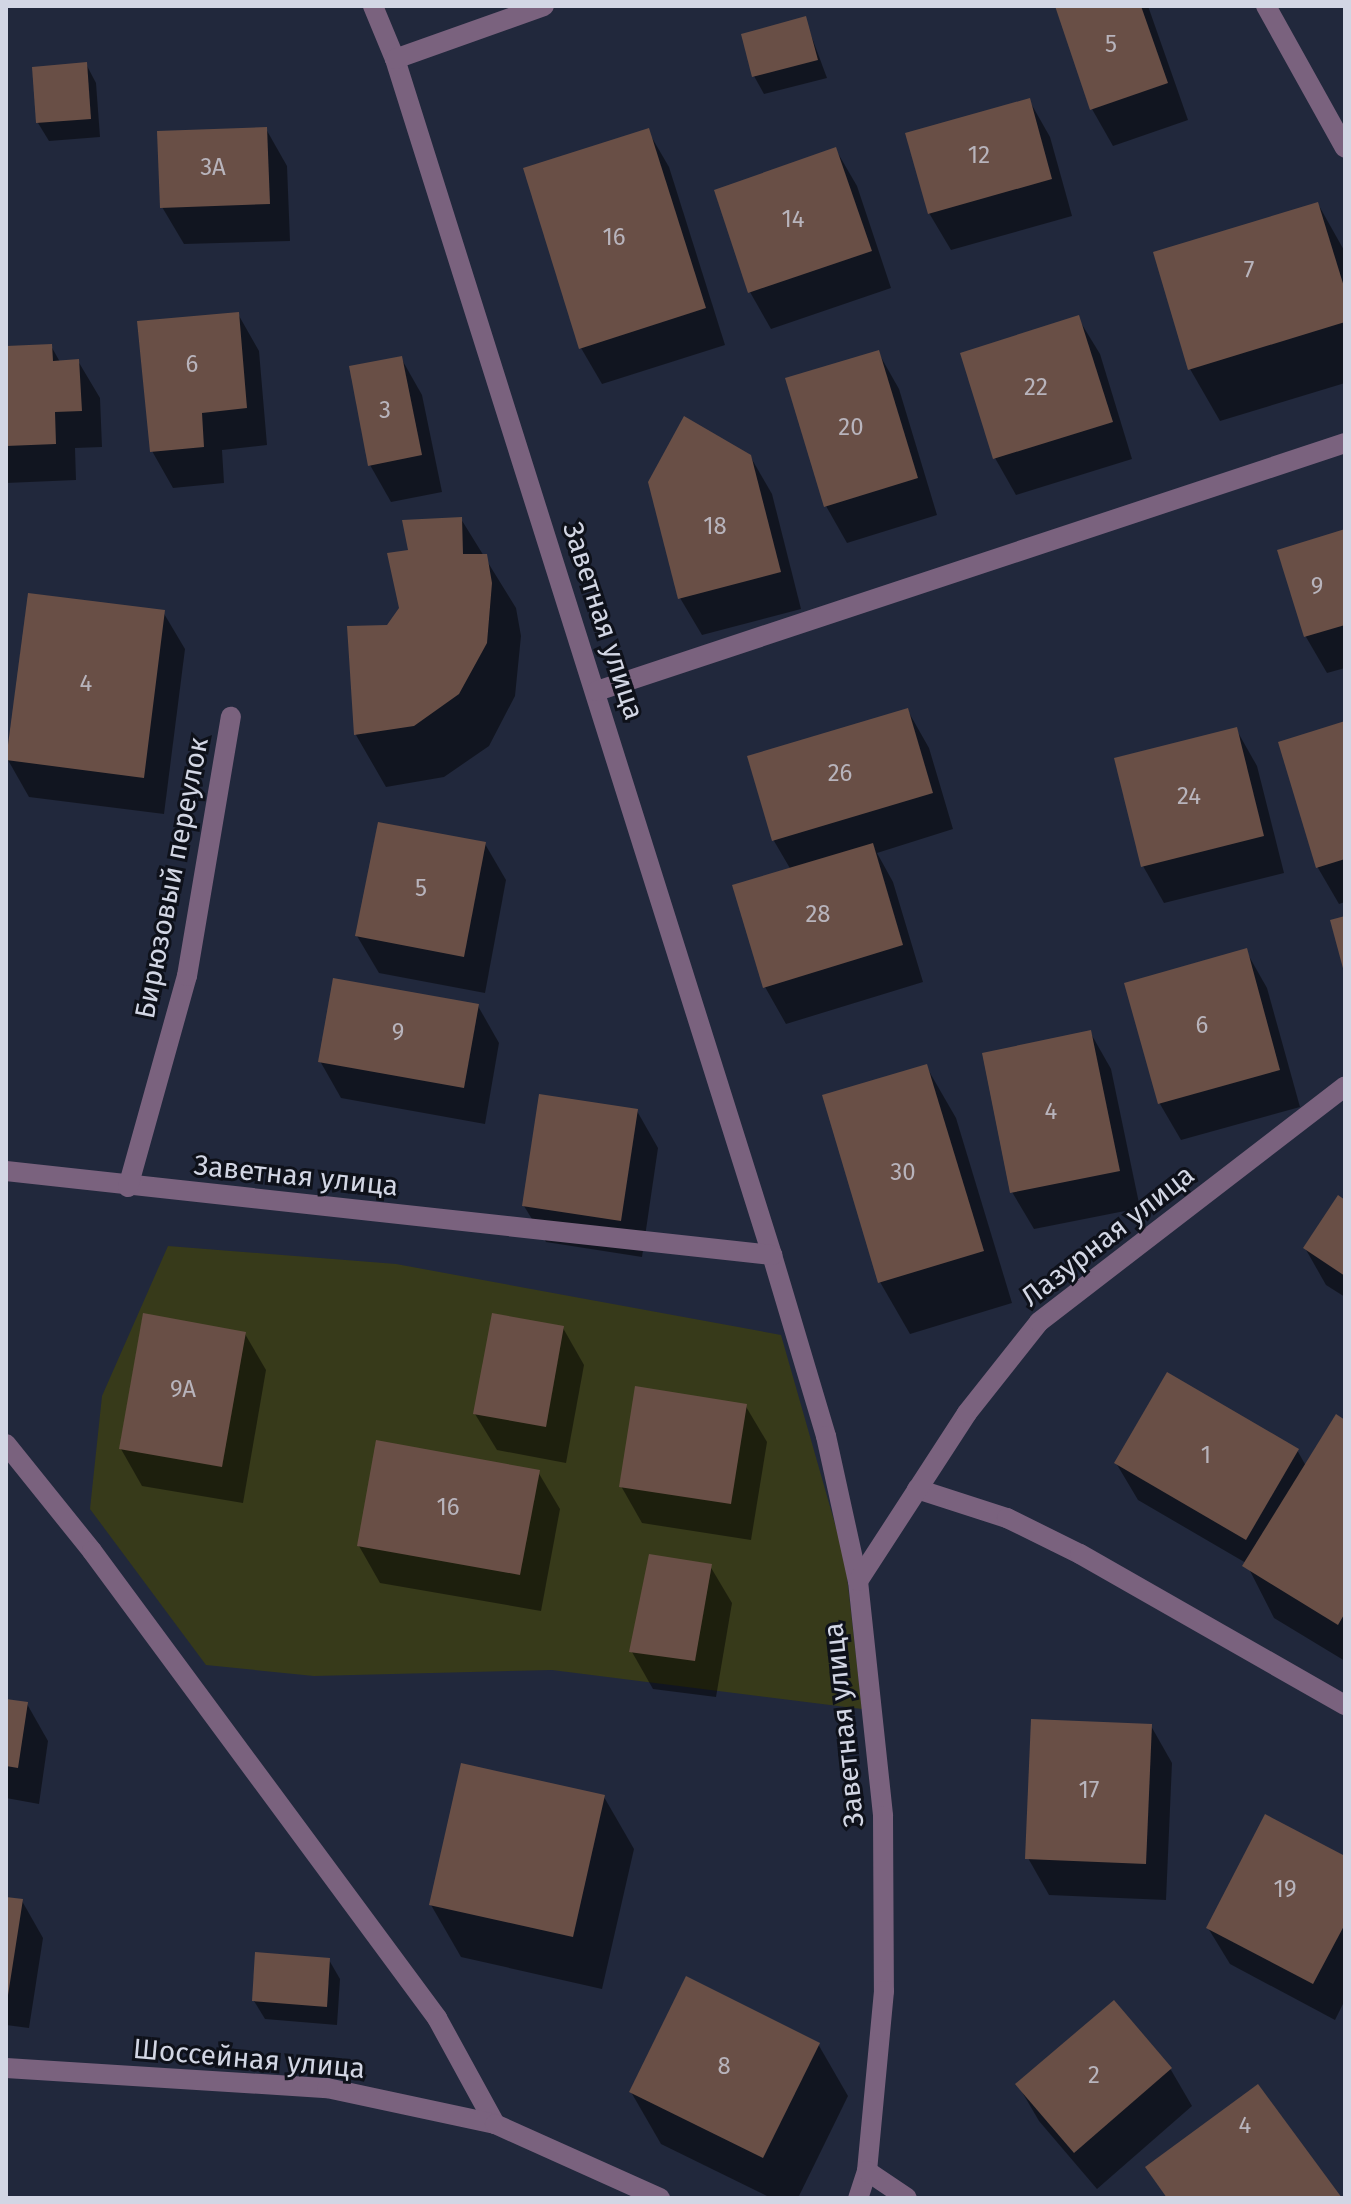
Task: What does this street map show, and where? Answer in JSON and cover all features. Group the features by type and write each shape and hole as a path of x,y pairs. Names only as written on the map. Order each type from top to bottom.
{"street":[{"name":"Заветная улица","path":"373,6 395,59 597,691 826,1436 858,1581 883,1816 884,1991 867,2171 858,2198"},
{"path":"395,59 544,6"},
{"path":"1266,6 1345,148"},
{"path":"597,691 1345,443"},
{"name":"Бирюзовый переулок","path":"128,1187 187,976 231,717"},
{"name":"Лазурная улица","path":"858,1581 967,1413 1039,1322 1345,1086"},
{"name":"Заветная улица","path":"6,1171 128,1187 772,1255"},
{"path":"6,1444 92,1551 437,2018 495,2124"},
{"path":"917,1489 1007,1518 1080,1554 1345,1705"},
{"name":"Шоссейная улица","path":"6,2068 327,2088 495,2124 660,2198"},
{"path":"867,2171 907,2198"}],"green space":[{"path":"168,1246 396,1264 781,1335 845,1559 862,1709 552,1670 314,1676 206,1665 90,1509 102,1396"}],"building":[{"path":"1055,6 1141,6 1168,83 1090,110"},
{"path":"806,16 818,60 752,77 741,34"},
{"path":"87,62 91,119 36,123 32,67"},
{"path":"1030,98 1052,179 928,214 905,133"},
{"path":"267,127 270,204 160,208 157,131"},
{"path":"649,128 706,308 579,349 523,168"},
{"path":"836,147 872,251 748,293 714,190"},
{"path":"1318,202 1345,290 1345,322 1188,370 1153,252"},
{"path":"239,312 247,408 202,413 204,447 150,452 137,321"},
{"path":"1079,315 1113,422 993,459 960,353"},
{"path":"52,344 53,361 79,359 82,411 55,412 56,444 6,446 6,346"},
{"path":"879,350 918,478 824,507 785,378"},
{"path":"402,356 422,455 368,466 349,366"},
{"path":"684,416 751,455 781,572 678,599 648,482"},
{"path":"462,517 463,554 487,554 492,583 487,643 459,694 414,726 354,735 347,626 387,625 399,608 387,553 408,550 402,520"},
{"path":"1345,529 1345,625 1304,637 1277,550"},
{"path":"28,593 165,610 144,778 6,760"},
{"path":"908,708 933,793 772,841 747,756"},
{"path":"1345,721 1345,859 1316,868 1278,742"},
{"path":"1237,727 1264,836 1141,867 1114,758"},
{"path":"378,822 486,842 464,957 355,936"},
{"path":"873,843 903,945 763,988 732,885"},
{"path":"1345,916 1345,972 1344,972 1330,920"},
{"path":"1247,948 1280,1070 1158,1104 1124,983"},
{"path":"333,978 479,1004 464,1088 318,1062"},
{"path":"1091,1030 1120,1171 1010,1193 982,1053"},
{"path":"927,1064 984,1251 878,1283 822,1095"},
{"path":"539,1094 638,1109 621,1221 522,1206"},
{"path":"1338,1195 1345,1200 1345,1276 1303,1248"},
{"path":"143,1313 246,1332 222,1467 119,1449"},
{"path":"492,1313 564,1326 546,1427 473,1414"},
{"path":"1167,1372 1299,1449 1246,1540 1114,1463"},
{"path":"635,1386 747,1404 731,1504 619,1487"},
{"path":"1336,1414 1345,1420 1345,1613 1338,1625 1242,1566"},
{"path":"376,1440 540,1470 520,1575 357,1546"},
{"path":"649,1554 712,1564 695,1661 629,1652"},
{"path":"6,1699 28,1702 18,1768 6,1766"},
{"path":"1031,1719 1152,1724 1146,1864 1025,1859"},
{"path":"461,1763 605,1795 573,1937 429,1905"},
{"path":"1265,1814 1345,1856 1345,1924 1313,1984 1206,1928"},
{"path":"6,1897 23,1899 8,1995 6,1995"},
{"path":"255,1952 330,1958 327,2007 252,2001"},
{"path":"686,1976 820,2043 763,2158 629,2092"},
{"path":"1114,2000 1172,2068 1074,2153 1015,2084"},
{"path":"1258,2084 1342,2198 1167,2198 1145,2167"}]}
